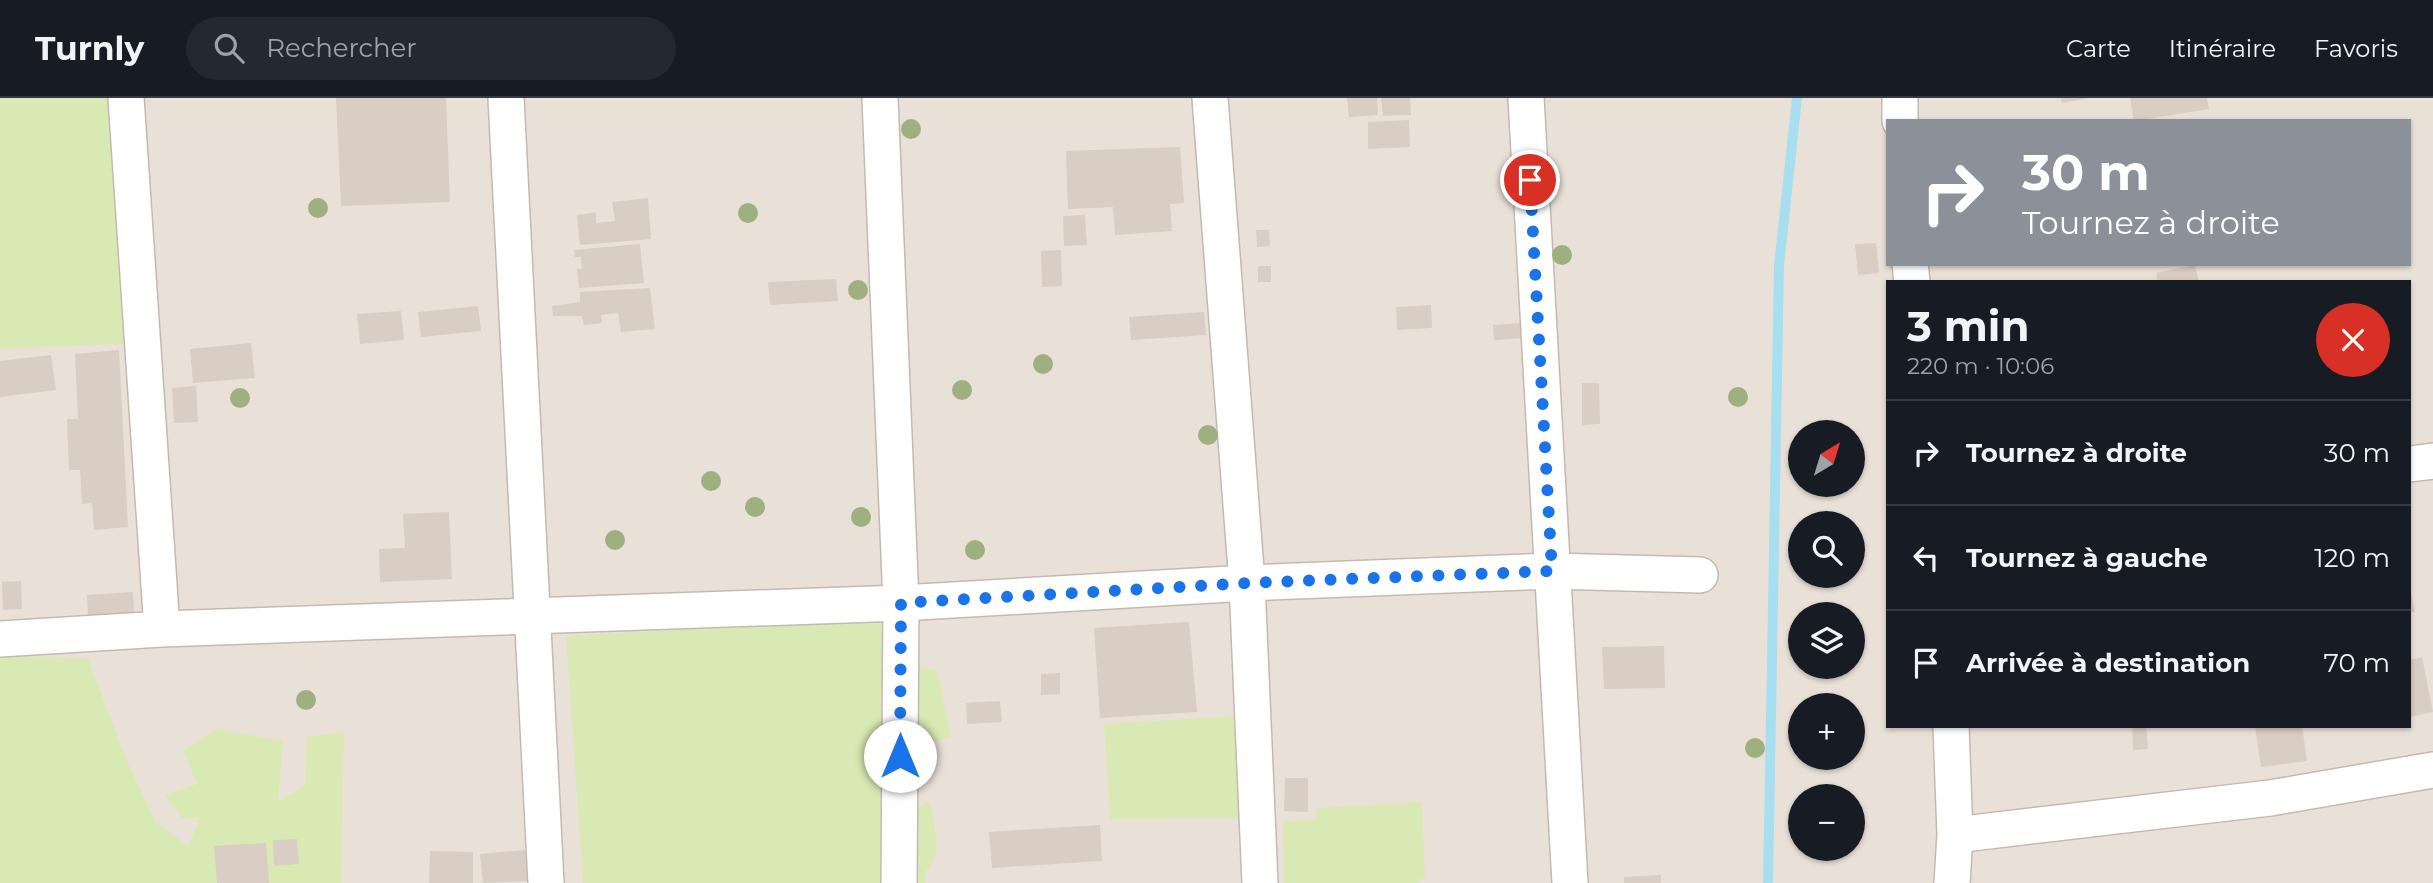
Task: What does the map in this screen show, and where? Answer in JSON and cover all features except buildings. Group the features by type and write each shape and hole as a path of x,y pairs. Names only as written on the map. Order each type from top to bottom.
{"street":[{"path":"126,98 162,629"},
{"path":"506,98 546,883"},
{"path":"880,98 901,603 899,883"},
{"path":"1210,98 1247,583 1260,883"},
{"path":"1525,98 1570,883"},
{"path":"1900,98 1900,119"},
{"path":"2411,464 2433,461"},
{"path":"0,639 162,629 901,603 1247,583 1552,571 1700,575"},
{"path":"1951,728 1955,835 1952,883"},
{"path":"1955,835 2270,798 2433,769"}],"shaded area":[{"path":"0,98 2433,98 2433,883 0,883"}],"green space":[{"path":"0,98 117,98 136,343 0,349"},
{"path":"884,618 887,661 937,670 951,736 924,749 916,756 909,773 905,813 930,801 935,829 935,857 925,872 925,883 583,883 566,636"},
{"path":"0,655 88,659 129,766 156,822 188,846 200,818 182,818 165,795 197,784 183,750 217,729 283,741 278,801 305,786 307,737 344,732 341,883 0,883"},
{"path":"1236,716 1262,818 1110,819 1104,724"},
{"path":"1422,802 1425,879 1419,879 1419,883 1284,883 1283,821 1315,820 1316,808"}],"waterway":[{"path":"1768,883 1779,265 1797,98"}],"route":[{"path":"900,756 901,603 1247,583 1552,571 1530,180"}]}
